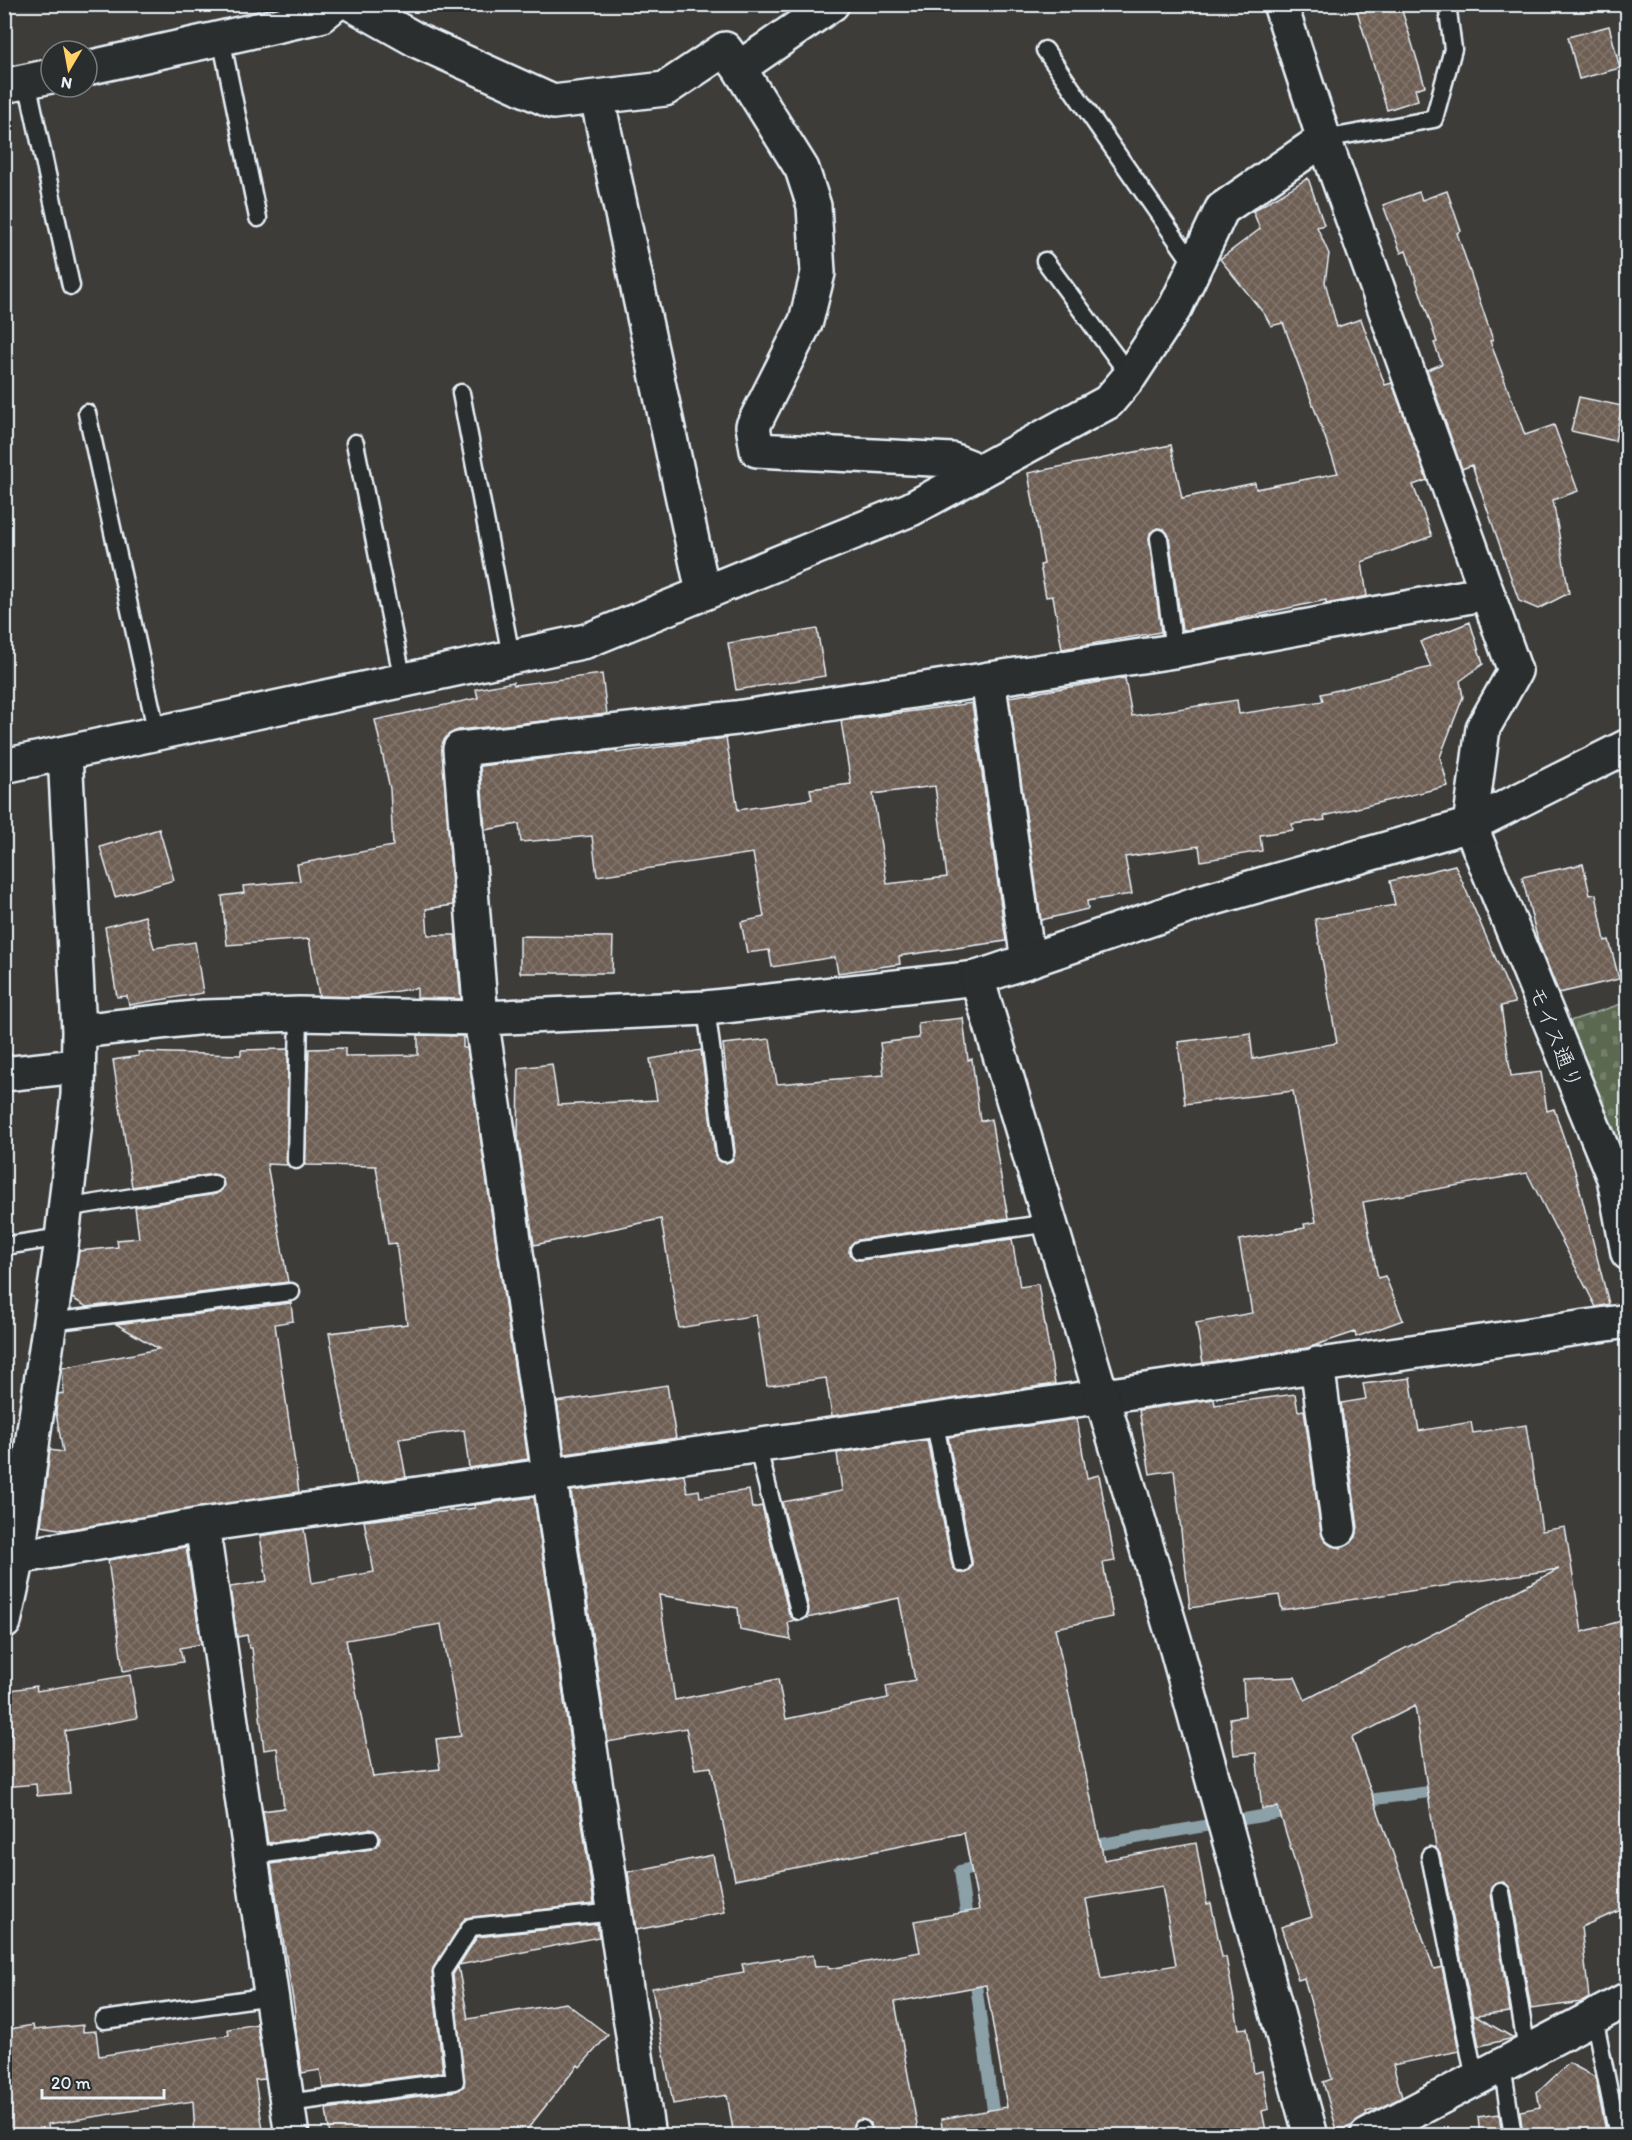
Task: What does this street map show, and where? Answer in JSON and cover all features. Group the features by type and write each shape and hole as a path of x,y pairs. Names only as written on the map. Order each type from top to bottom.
{"street":[{"path":"99,65 320,16 335,4"},
{"path":"352,4 420,42 553,102 666,89 725,49 802,169 814,206 818,273 806,321 753,426 757,450 952,460 970,467 975,474"},
{"path":"739,68 832,4"},
{"path":"1280,4 1324,139 1515,670 1483,728 1470,825"},
{"path":"597,97 703,591"},
{"path":"4,766 586,640 911,509 1108,402 1130,376 1176,306 1222,209 1324,139"},
{"path":"648,2136 481,1018 460,749 736,717 1174,651 1487,593"},
{"path":"988,679 1028,962"},
{"path":"80,1031 204,1017 299,1014 481,1018 706,1008 977,978 1204,901 1470,825 1628,746"},
{"path":"4,1622 18,1557 19,1433 50,1322 78,1095 77,1066 80,1031 65,753"},
{"name":"モイス通り","path":"1470,825 1614,1178 1628,1253"},
{"path":"977,978 1174,1639 1311,2136"},
{"path":"4,1074 77,1066"},
{"path":"18,1557 202,1525 1101,1394 1628,1321"},
{"path":"1317,1364 1339,1529"},
{"path":"202,1525 292,2136"},
{"path":"1367,2136 1628,1999"}],"lane":[{"path":"1324,139 1434,118 1453,50 1447,4"},
{"path":"221,38 258,218"},
{"path":"1045,50 1196,268"},
{"path":"28,81 71,286"},
{"path":"1045,261 1130,376"},
{"path":"461,393 510,656"},
{"path":"87,413 158,734"},
{"path":"355,443 403,681"},
{"path":"1159,538 1174,651"},
{"path":"706,1008 725,1153"},
{"path":"296,1160 299,1014"},
{"path":"4,1246 64,1222 214,1184"},
{"path":"859,1250 1050,1223"},
{"path":"50,1322 291,1292"},
{"path":"934,1419 962,1563"},
{"path":"757,1445 799,1611"},
{"path":"251,1856 370,1839"},
{"path":"1430,1856 1501,2065 1513,2136"},
{"path":"1501,1892 1501,2065"},
{"path":"287,2103 455,2081 442,1972 471,1927 615,1912"},
{"path":"104,2020 271,1996"},
{"path":"1594,2017 1618,2136"}],"green space":[{"path":"1627,1002 1627,1162 1625,1163 1570,1021"}],"building":[{"path":"1355,4 1400,4 1425,86 1415,89 1418,100 1387,110"},
{"path":"1609,26 1620,68 1579,79 1568,37"},
{"path":"1308,178 1324,225 1317,227 1329,254 1325,282 1337,327 1361,319 1385,385 1392,383 1427,480 1413,485 1432,536 1362,562 1367,596 1326,604 1326,600 1187,630 1182,629 1169,536 1164,529 1157,528 1150,533 1149,539 1161,632 1062,649 1053,596 1046,597 1040,565 1044,564 1028,473 1171,445 1182,498 1255,483 1256,489 1338,473 1283,323 1271,326 1265,315 1220,259 1260,229 1253,211"},
{"path":"1447,191 1461,231 1457,233 1493,340 1490,341 1525,435 1554,425 1578,491 1553,500 1569,593 1538,609 1519,601 1472,465 1462,469 1427,370 1442,364 1434,343 1437,342 1406,251 1401,253 1383,205 1419,192 1422,200"},
{"path":"1579,397 1622,406 1615,441 1571,431"},
{"path":"1470,622 1483,664 1460,681 1463,697 1440,757 1448,786 1324,816 1325,820 1292,824 1293,830 1260,835 1262,851 1201,861 1199,846 1125,857 1132,894 1087,901 1088,909 1041,920 1009,697 1125,678 1132,716 1237,700 1239,714 1323,701 1321,694 1431,667 1420,642"},
{"path":"817,629 825,676 736,690 728,643"},
{"path":"602,674 607,714 458,730 449,734 443,742 453,905 426,909 428,935 455,935 461,999 417,998 417,988 358,997 319,996 309,939 227,945 222,896 244,893 243,886 300,881 297,864 393,846 390,789 375,720 478,698 476,689 513,682 514,685"},
{"path":"972,703 1006,941 899,956 900,964 838,973 835,957 772,967 769,950 747,953 741,922 764,917 753,853 597,876 592,836 521,842 519,824 485,830 480,766 616,750 617,753 726,738 738,810 812,799 810,789 851,784 841,721","holes":["935,786 947,877 887,884 873,794"]},
{"path":"159,829 174,880 115,897 100,847"},
{"path":"1583,864 1590,895 1596,894 1605,941 1609,940 1619,979 1559,993 1538,941 1522,877"},
{"path":"1455,865 1515,1003 1501,1006 1511,1076 1541,1072 1547,1111 1554,1109 1575,1171 1609,1304 1596,1307 1527,1173 1363,1202 1378,1278 1385,1276 1403,1320 1356,1337 1355,1332 1307,1348 1203,1363 1196,1323 1252,1313 1239,1240 1305,1228 1304,1224 1316,1222 1293,1091 1185,1104 1178,1042 1250,1033 1253,1059 1337,1043 1315,919 1395,905 1390,881"},
{"path":"145,916 154,948 195,942 203,993 129,1005 127,996 117,997 105,927"},
{"path":"520,936 613,937 612,973 520,973"},
{"path":"963,1018 968,1060 972,1059 980,1121 991,1119 1008,1218 858,1240 850,1246 849,1252 855,1259 860,1260 1012,1239 1020,1287 1038,1284 1055,1384 832,1416 826,1378 767,1386 756,1315 679,1328 661,1219 534,1245 518,1138 519,1068 552,1064 558,1105 657,1100 650,1059 701,1050 715,1154 717,1160 726,1163 732,1161 735,1152 723,1044 770,1039 777,1084 884,1075 880,1043 919,1038 918,1023"},
{"path":"418,1035 463,1036 463,1048 467,1048 528,1459 469,1468 464,1430 399,1439 406,1477 357,1484 329,1333 407,1324 396,1243 388,1244 376,1166 305,1165 309,1049 345,1048 345,1056 418,1055"},
{"path":"288,1049 287,1165 267,1164 288,1282 87,1307 72,1298 79,1251 118,1247 117,1240 139,1238 135,1207 216,1194 224,1187 222,1178 213,1174 132,1187 113,1060 139,1056 138,1052 241,1055 241,1050"},
{"path":"291,1303 293,1321 275,1324 299,1492 64,1530 41,1526 50,1450 63,1452 56,1413 58,1394 64,1393 62,1368 159,1349 116,1324"},
{"path":"1410,1378 1419,1431 1471,1422 1473,1433 1526,1425 1542,1531 1565,1527 1582,1632 1628,1619 1628,1907 1581,1927 1589,1998 1582,2002 1531,2009 1511,1890 1504,1882 1494,1884 1491,1894 1510,2012 1475,2016 1514,2038 1479,2046 1440,1854 1436,1848 1415,1706 1352,1738 1434,1969 1442,1967 1459,2051 1393,2065 1402,2097 1381,2108 1366,2112 1367,2115 1351,2126 1337,2130 1323,2082 1332,2079 1304,1978 1298,1980 1281,1927 1312,1917 1278,1807 1262,1809 1256,1753 1234,1755 1230,1718 1245,1716 1243,1679 1295,1677 1305,1700 1559,1569 1282,1610 1279,1595 1190,1608 1174,1470 1150,1474 1139,1410 1214,1399 1215,1405 1295,1394 1298,1411 1304,1410 1321,1532 1325,1541 1341,1548 1351,1543 1356,1537 1358,1527 1341,1403 1366,1399 1363,1384"},
{"path":"667,1385 676,1438 565,1454 557,1402"},
{"path":"1077,1419 1087,1478 1099,1475 1115,1561 1103,1563 1113,1617 1055,1628 1104,1860 1196,1843 1207,1904 1211,1903 1222,1957 1226,1957 1239,2029 1247,2028 1254,2073 1262,2071 1269,2109 1262,2111 1267,2136 943,2136 941,2119 1007,2107 986,1985 895,2002 919,2136 873,2136 871,2123 861,2119 853,2125 852,2136 734,2136 727,2095 673,2104 652,1988 744,1972 742,1964 779,1958 780,1960 813,1955 815,1967 828,1966 829,1969 920,1952 914,1921 979,1910 964,1833 735,1880 711,1767 695,1769 686,1728 608,1742 571,1491 684,1475 687,1492 699,1490 700,1497 749,1490 752,1508 762,1506 789,1614 795,1620 788,1622 791,1640 740,1630 738,1608 659,1595 675,1700 778,1679 786,1719 888,1698 886,1686 915,1680 899,1598 807,1618 809,1608 782,1502 842,1491 837,1453 927,1440 952,1565 958,1573 965,1573 972,1567 972,1561 948,1437","holes":["1162,1886 1176,1965 1101,1979 1086,1899"]},
{"path":"534,1497 594,1904 465,1918 432,1972 443,2072 323,2088 320,2070 302,2073 295,2012 271,1864 371,1849 379,1843 380,1837 374,1830 369,1829 268,1843 263,1811 284,1808 277,1748 264,1750 252,1648 249,1648 247,1635 237,1637 230,1587 267,1581 260,1536 304,1529 312,1583 374,1572 364,1521 475,1508 474,1505","holes":["441,1624 461,1736 436,1739 440,1769 373,1777 346,1640"]},
{"path":"186,1547 201,1644 180,1648 183,1662 123,1671 108,1560"},
{"path":"130,1675 137,1718 65,1731 70,1793 37,1796 36,1784 4,1787 4,1736 12,1735 4,1691 36,1686 37,1691"},
{"path":"713,1855 725,1912 636,1930 628,1872"},
{"path":"597,1924 599,1937 459,1965 477,1937"},
{"path":"458,1966 468,2019 566,2003 608,2035 580,2067 578,2065 522,2136 330,2136 326,2109 456,2091 464,2086 453,1975"},
{"path":"257,2024 265,2079 255,2080 264,2136 195,2136 193,2101 48,2124 50,2136 4,2136 4,2030 33,2025 34,2030 83,2025 83,2032 96,2031 99,2056 229,2035 228,2029"},
{"path":"1569,2063 1595,2077 1607,2136 1523,2136 1520,2111 1540,2107 1537,2093"},
{"path":"1619,2089 1628,2093 1628,2130"},
{"path":"1499,2114 1502,2136 1480,2136 1478,2117"}],"waterway":[{"path":"1360,1801 1444,1790"},
{"path":"1085,1847 1295,1810"},
{"path":"968,1926 960,1871 985,1866"},
{"path":"974,1970 995,2125"}]}
